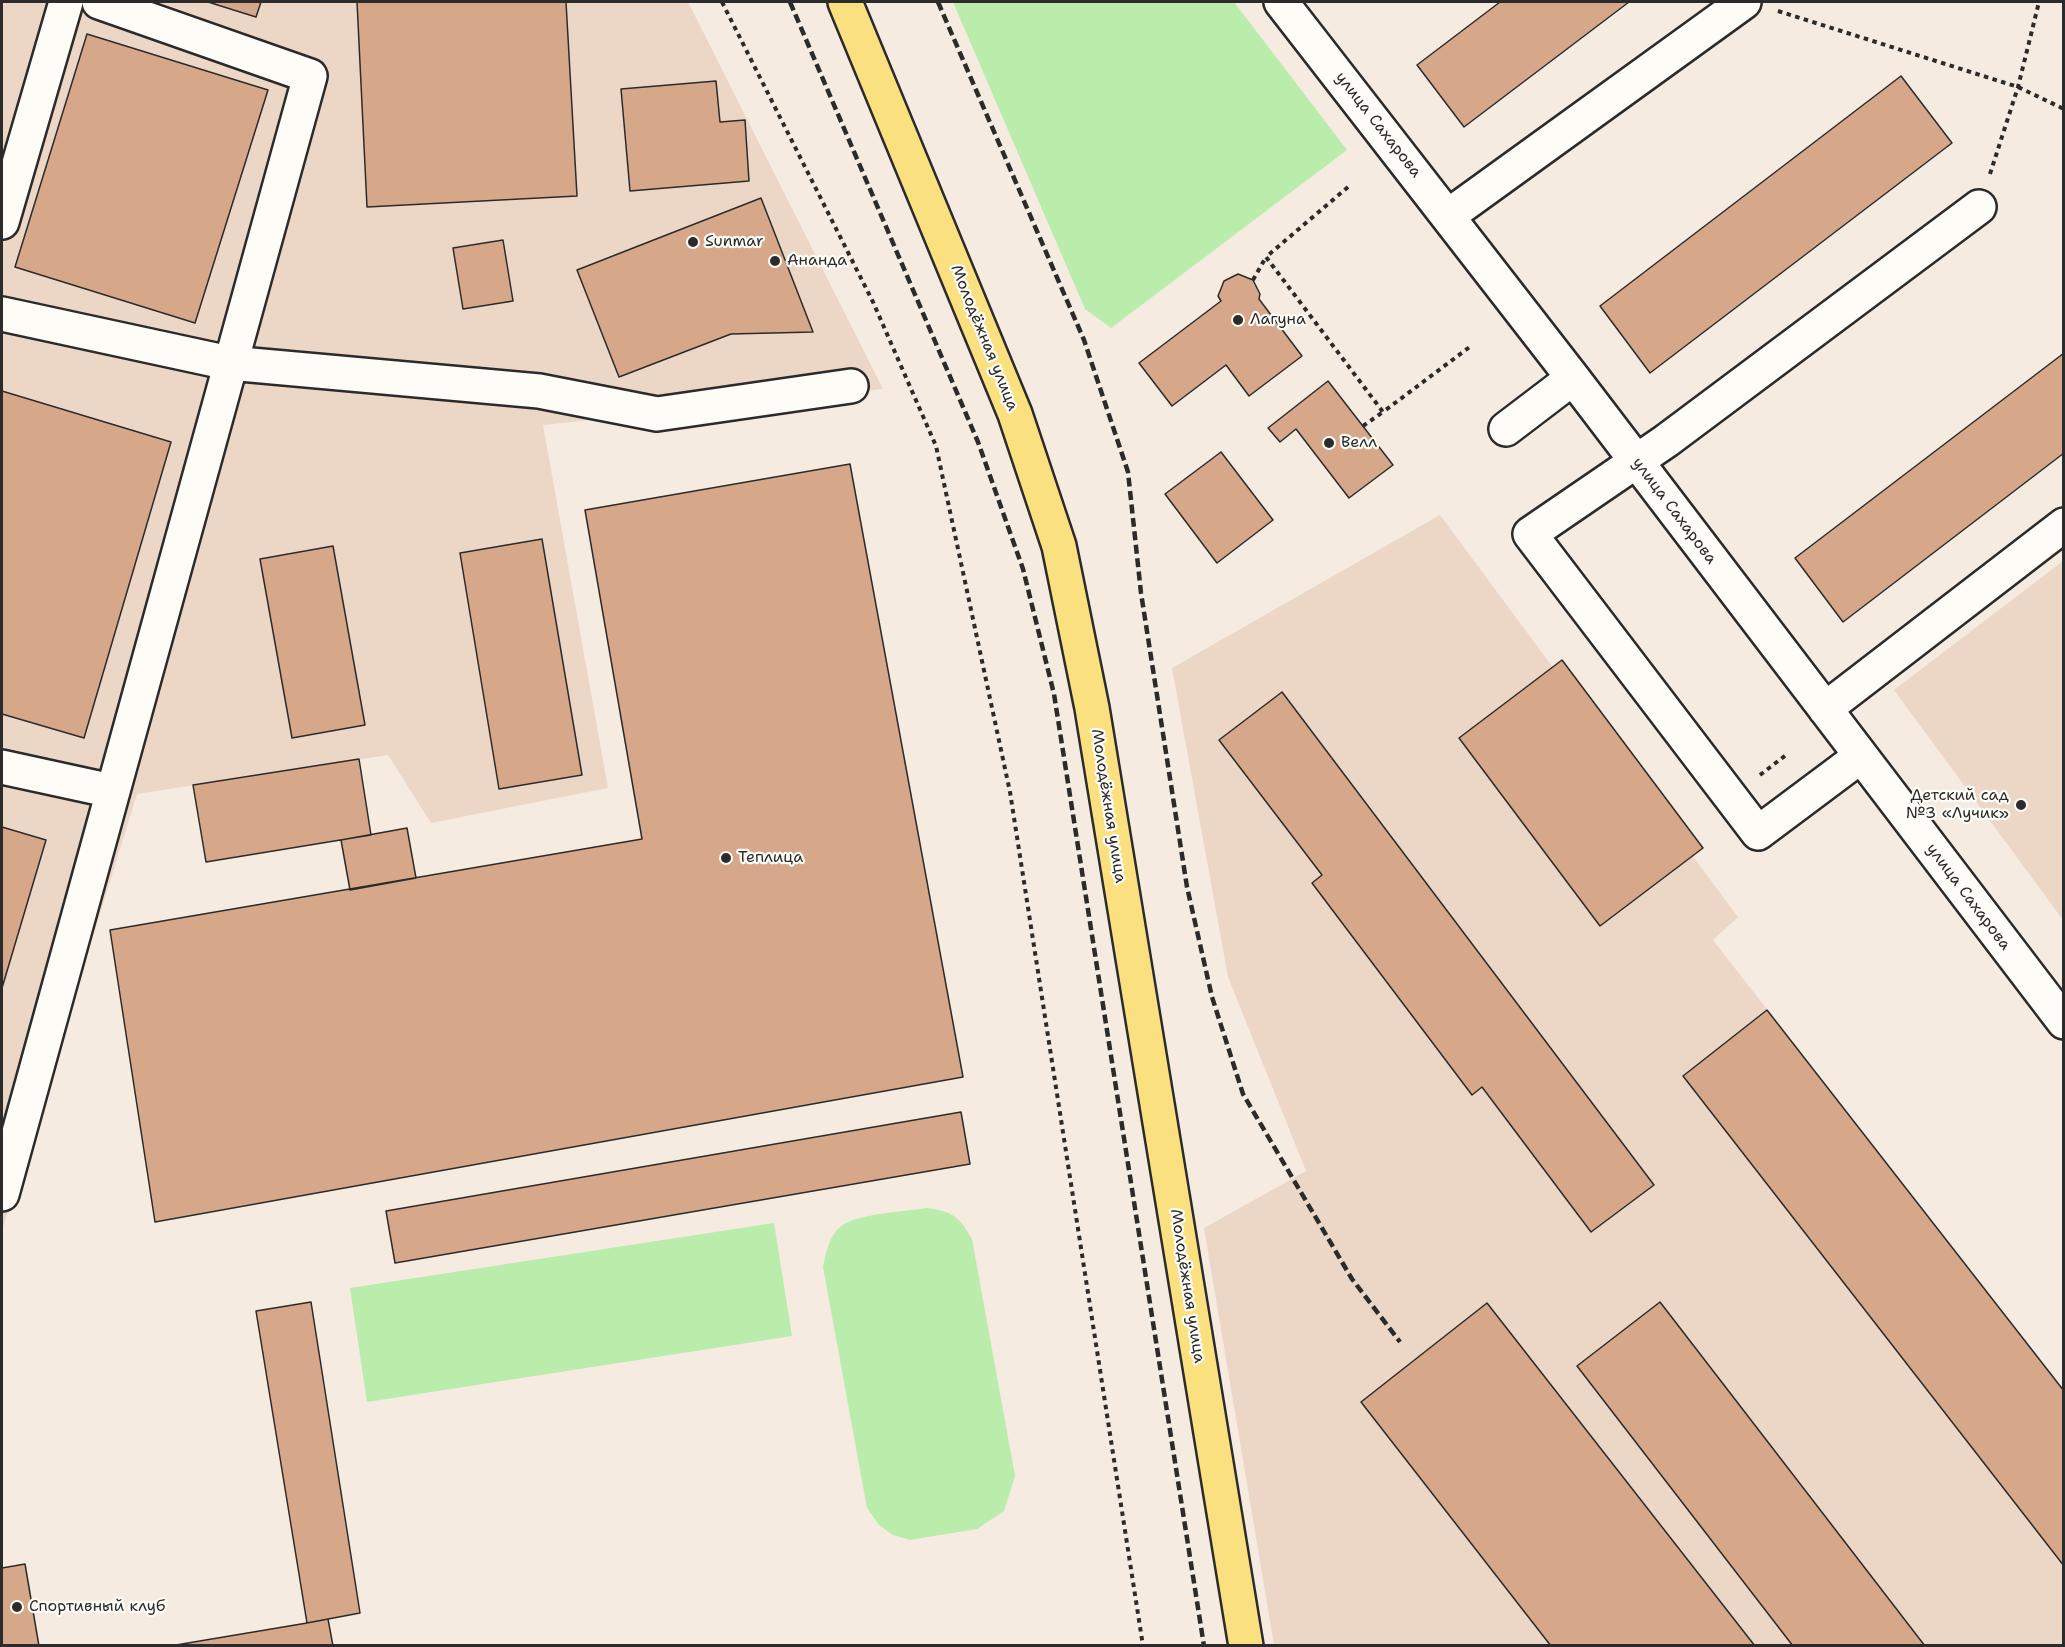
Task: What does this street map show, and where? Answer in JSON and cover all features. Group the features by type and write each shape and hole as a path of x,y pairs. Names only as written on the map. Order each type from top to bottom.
{"main road":[{"name":"Молодёжная улица","path":"845,2 1015,414 1059,546 1092,708 1246,1646"}],"street":[{"path":"2,222 66,2"},
{"path":"2,1194 310,76 99,2"},
{"name":"улица Сахарова","path":"1281,2 1636,460 2064,1022"},
{"path":"1448,216 1757,5"},
{"path":"1861,756 1758,833 1530,534 1666,441 1979,207"},
{"path":"2,314 230,363 539,391 657,414 851,386"},
{"path":"1506,429 1573,378"},
{"path":"1825,709 2064,525"},
{"path":"2,767 112,791"}],"path":[{"path":"722,2 873,302 936,446 1010,792 1143,1646"},
{"path":"1979,207 2018,87 2039,2"},
{"path":"1757,5 2018,87 2064,109"},
{"path":"1253,280 1266,257 1348,187"},
{"path":"1266,257 1383,412"},
{"path":"1363,426 1471,346"}],"shaded area":[{"path":"2,2 688,2 883,389 543,425 608,788 431,823 388,755 137,794 2,1231"},
{"path":"1440,515 1738,917 1713,940 2063,1389 2063,1645 1274,1645 1204,1228 1306,1171 1228,977 1172,668"},
{"name":"Детский сад №3 «Лучик»","path":"2063,561 2063,920 1894,690"}],"green space":[{"path":"953,2 1234,2 1347,150 1111,328 1085,309"},
{"path":"926,1208 954,1216 972,1239 1015,1476 1004,1511 977,1529 910,1540 893,1535 879,1525 867,1508 823,1267 832,1236 846,1223 868,1216"},
{"path":"774,1223 792,1336 367,1402 350,1288"}],"building":[{"path":"208,2 261,2 256,17"},
{"path":"357,2 566,2 577,196 367,207"},
{"path":"1500,2 1629,2 1464,127 1417,65"},
{"path":"87,34 268,90 195,323 15,267"},
{"path":"1901,76 1952,143 1650,373 1600,306"},
{"path":"716,81 720,122 745,120 749,181 630,191 621,89"},
{"path":"761,198 813,332 731,334 619,377 577,270"},
{"path":"503,240 513,301 463,309 453,248"},
{"path":"1238,274 1253,280 1260,294 1259,299 1302,356 1249,396 1226,365 1172,406 1139,363 1221,301 1218,296 1224,281"},
{"path":"2064,353 2064,453 1843,622 1795,558"},
{"path":"1328,381 1393,465 1349,498 1296,429 1280,442 1268,428"},
{"path":"2,391 171,442 84,738 2,714"},
{"path":"1221,452 1273,520 1217,563 1165,494"},
{"name":"Теплица","path":"850,464 963,1077 155,1222 110,930 642,839 585,510"},
{"path":"542,539 582,775 499,789 460,553"},
{"path":"333,546 365,725 292,738 260,559"},
{"path":"1562,660 1703,848 1600,926 1459,738"},
{"path":"1282,692 1654,1185 1591,1232 1482,1087 1472,1095 1312,883 1322,875 1219,740"},
{"path":"359,759 371,835 206,862 193,785"},
{"path":"2,827 46,840 2,988"},
{"path":"407,828 416,878 350,890 341,840"},
{"path":"1767,1010 2064,1391 2064,1566 1683,1076"},
{"path":"961,1112 970,1164 395,1263 386,1211"},
{"path":"311,1302 360,1613 307,1623 256,1311"},
{"path":"1660,1302 1925,1646 1793,1646 1577,1366"},
{"path":"1487,1303 1755,1646 1551,1646 1361,1402"},
{"name":"Спортивный клуб","path":"25,1564 39,1646 2,1646 2,1568"},
{"name":"Спортивный клуб","path":"328,1619 333,1646 170,1646 307,1623"}],"railway":[{"path":"790,2 978,442 1023,569 1054,694 1204,1646"},
{"path":"938,2 1084,340 1128,472 1141,593 1187,887 1212,997 1243,1094 1352,1279 1400,1342"}],"place":[{"name":"Sunmar","path":"693,242"},
{"name":"Ананда","path":"775,261"},
{"name":"Лагуна","path":"1238,320"},
{"name":"Велл","path":"1329,443"},
{"name":"Детский сад №3 «Лучик»","path":"2021,805"},
{"name":"Теплица","path":"726,858"},
{"name":"Спортивный клуб","path":"17,1607"}]}
